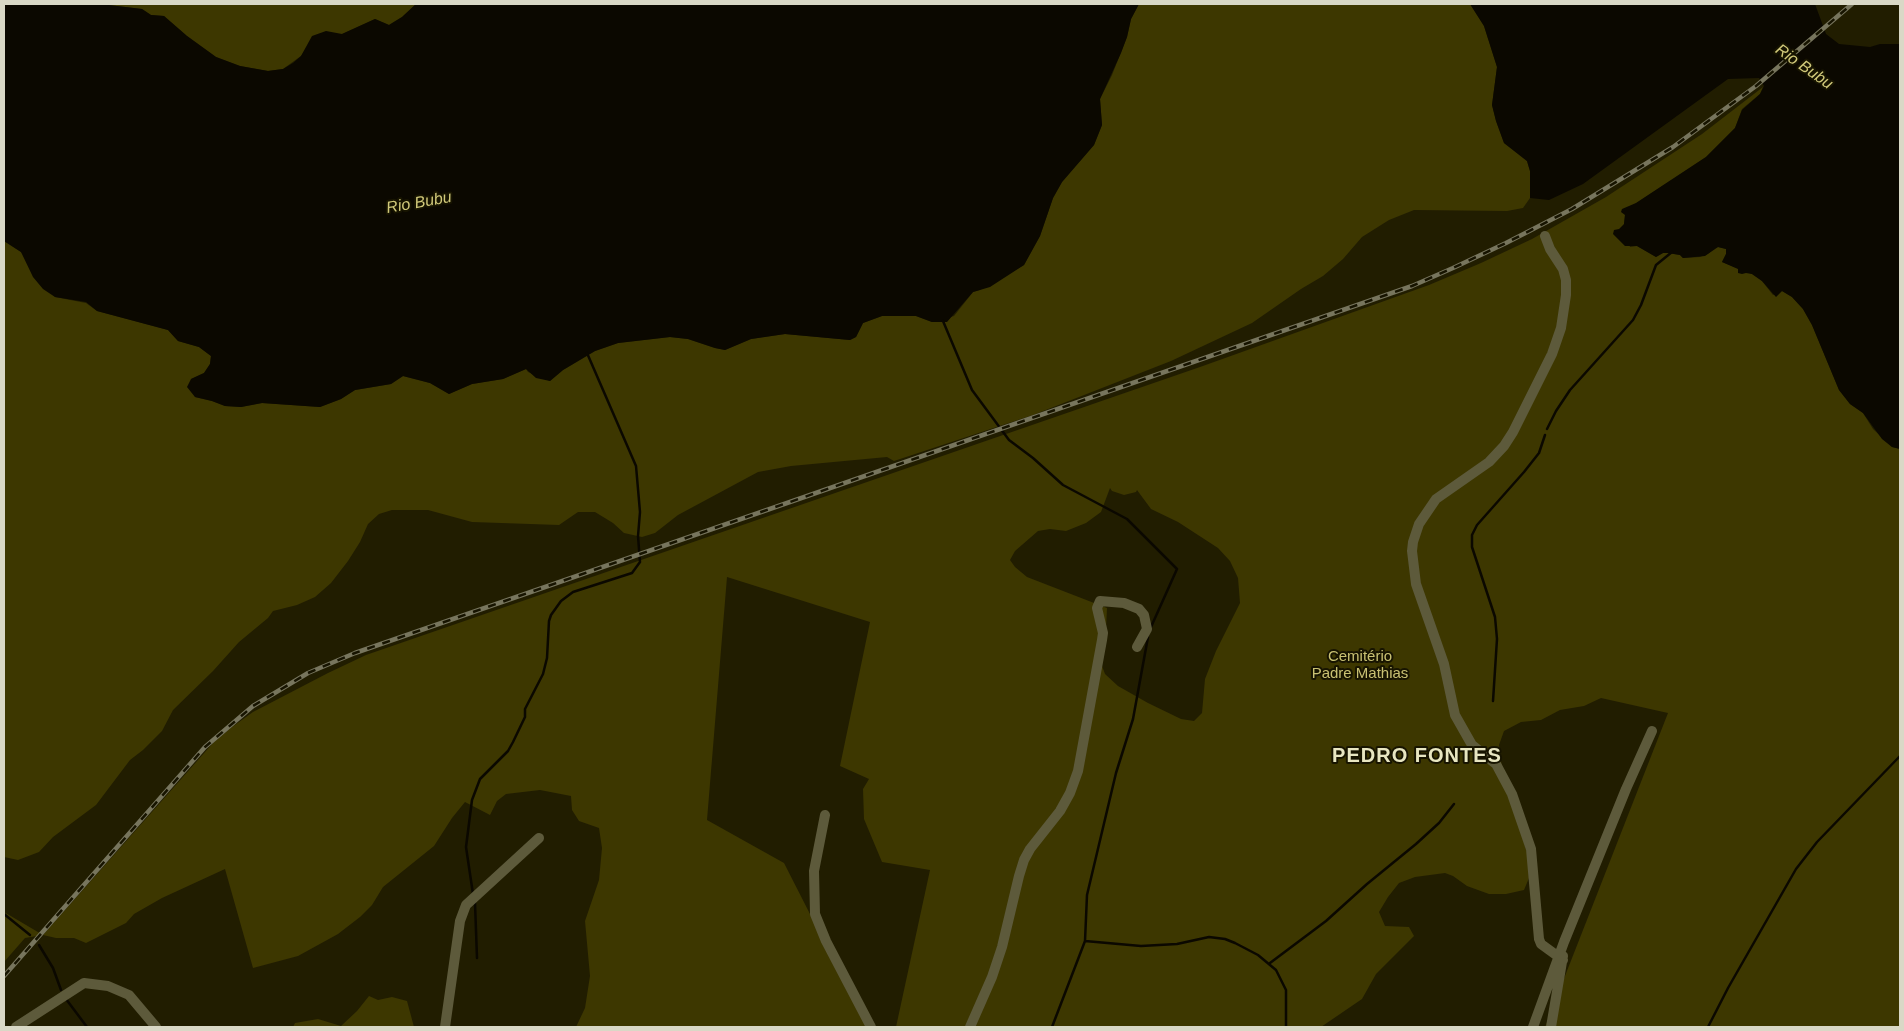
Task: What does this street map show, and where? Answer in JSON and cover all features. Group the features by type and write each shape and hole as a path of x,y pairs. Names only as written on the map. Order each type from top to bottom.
{"street":[{"path":"1545,236 1550,249 1563,269 1566,280 1566,295 1561,328 1552,354 1513,432 1504,446 1494,458 1436,499 1419,524 1412,551 1416,584 1444,664 1455,715 1472,745 1496,764 1512,794 1531,849 1539,939 1541,944 1560,959"},
{"path":"970,1027 992,977 1002,947 1024,860 1030,849 1060,811 1070,793 1078,771 1103,634 1097,608 1100,601 1124,603 1139,609 1144,615 1146,629 1137,647"},
{"path":"1551,1027 1564,942 1626,788 1652,731"},
{"path":"825,815 814,871 815,914 826,941 871,1027"},
{"path":"445,1027 460,921 466,905 539,838"},
{"path":"1533,1027 1560,959"},
{"path":"16,1027 84,983 108,986 129,996 156,1027"}],"green space":[{"path":"100,4 416,4 402,17 389,25 375,19 342,34 336,34 306,49 301,56 283,69 268,71 240,66 216,57 164,16 151,15 142,9"},
{"path":"1139,4 1470,4 1484,26 1497,67 1492,105 1496,121 1504,143 1527,161 1530,171 1530,198 1523,208 1507,211 1414,210 1389,220 1362,237 1343,259 1323,276 1252,323 1171,361 1033,415 894,461 887,457 791,466 758,472 678,515 655,533 642,537 624,533 613,523 595,512 578,512 559,525 472,522 428,510 392,510 379,514 368,524 360,542 331,583 315,597 297,605 273,611 268,618 239,642 213,671 173,710 162,731 130,760 96,805 53,837 39,852 18,860 4,857 4,241 21,252 55,297 86,303 97,311 168,330 178,341 199,347 211,356 210,364 204,373 191,379 195,397 225,406 241,407 262,403 320,407 341,399 355,390 391,384 403,376 430,383 449,394 472,384 503,379 526,369 528,372 550,381 563,370 595,351 618,343 670,337 688,339 725,350 751,339 785,334 850,340 856,337 863,323 882,316 916,316 932,322 954,316 973,292 980,290 1024,265 1040,236 1053,198 1062,182 1094,145 1102,125 1100,99 1112,75 1127,37 1131,19"},
{"name":"Cemitério Padre Mathias","path":"1763,87 1760,94 1742,109 1735,128 1706,157 1632,206 1625,215 1624,224 1630,247 1637,246 1656,257 1663,253 1668,253 1680,255 1683,258 1700,257 1718,247 1726,249 1722,262 1752,274 1762,281 1773,295 1782,291 1792,297 1803,309 1812,325 1839,390 1850,404 1863,413 1873,429 1892,447 1900,449 1900,1027 1545,1027 1668,713 1601,698 1584,706 1560,710 1541,720 1521,722 1504,731 1499,745 1502,768 1528,856 1529,878 1524,890 1506,894 1489,894 1467,886 1445,873 1415,877 1399,883 1379,912 1385,926 1409,927 1414,936 1376,974 1362,999 1321,1027 896,1027 930,870 882,862 864,819 863,789 869,779 840,766 870,622 727,577 707,820 784,863 810,914 876,1027 576,1027 585,1008 590,976 585,921 599,880 602,848 599,828 579,821 572,810 571,796 540,790 506,794 497,801 490,815 465,802 434,846 383,887 372,905 360,917 338,934 298,956 253,968 225,869 162,898 134,914 126,923 86,943 74,938 56,938 43,935 213,743 253,712 328,673 366,655 1200,367 1429,285 1532,239 1606,197 1702,134","holes":["1110,488 1112,491 1124,495 1136,492 1137,490 1151,509 1178,522 1218,548 1230,561 1238,578 1240,603 1216,651 1205,679 1202,713 1194,721 1181,719 1148,703 1118,686 1105,674 1099,658 1106,629 1107,608 1027,577 1010,560 1015,551 1038,531 1050,529 1066,531 1086,523 1101,512"]},
{"path":"4,912 43,935 25,938 4,962"},
{"path":"369,996 378,1000 392,997 407,1001 414,1027 293,1027 295,1023 318,1019 341,1026"}],"water":[{"name":"Rio Bubu","path":"4,4 100,4 142,9 151,15 164,16 216,57 240,66 268,71 283,69 293,63 301,56 312,36 326,31 342,34 375,19 389,25 402,17 416,4 1139,4 1131,19 1121,53 1100,99 1102,125 1094,145 1062,182 1053,198 1040,236 1024,265 990,287 973,292 947,322 932,322 916,316 882,316 863,323 856,337 850,340 785,334 751,339 725,350 688,339 670,337 618,343 595,351 563,370 550,381 536,378 526,369 503,379 472,384 449,394 430,383 403,376 391,384 355,390 341,399 320,407 262,403 241,407 225,406 195,397 187,387 191,379 204,373 210,364 211,356 199,347 178,341 168,330 97,311 86,302 55,297 43,289 33,277 21,252 4,241"},
{"name":"Rio Bubu","path":"1470,4 1815,4 1826,34 1839,44 1870,47 1880,44 1900,44 1900,449 1892,447 1882,439 1863,413 1850,404 1839,390 1812,325 1803,309 1792,297 1782,291 1776,297 1762,281 1752,274 1738,273 1738,269 1722,262 1726,249 1718,247 1705,256 1683,258 1680,255 1663,253 1656,257 1637,246 1625,246 1613,234 1614,230 1619,229 1624,224 1625,215 1621,212 1622,209 1636,203 1706,157 1735,128 1742,110 1760,94 1764,86 1759,78 1728,79 1583,184 1549,200 1530,198 1530,171 1527,161 1504,143 1496,121 1492,105 1497,67 1484,26"}],"waterway":[{"path":"1547,429 1570,390 1633,320 1641,305 1656,265 1672,252"},
{"path":"943,321 972,390 1009,440 1033,458 1063,485 1127,519 1177,569 1151,627"},
{"path":"473,894 466,847 472,800 480,779 508,751 525,717 525,709 543,674 547,658 551,615 561,601 573,592 632,573 640,562 638,536 640,512 636,466 587,353"},
{"path":"1493,701 1497,639 1495,617 1472,547 1472,535 1477,525 1539,453 1545,435"},
{"path":"1052,1027 1085,941 1087,895 1116,773 1133,719 1148,637"},
{"path":"1708,1027 1728,988 1796,869 1817,842 1900,756"},
{"path":"1270,963 1326,921 1416,844 1439,823 1454,804"},
{"path":"475,903 477,958"},
{"path":"4,914 30,935"},
{"path":"1085,941 1141,946 1177,944 1209,937 1225,939 1235,943 1258,955 1276,970 1286,990 1286,1027"},
{"path":"39,945 53,968 61,990"},
{"path":"66,999 87,1027"}],"railway":[{"path":"4,976 205,747 253,706 308,673 355,653 1412,286 1506,243 1572,209 1673,147 1756,86 1852,4"}],"district":[{"name":"PEDRO FONTES","path":"1417,756"}]}
